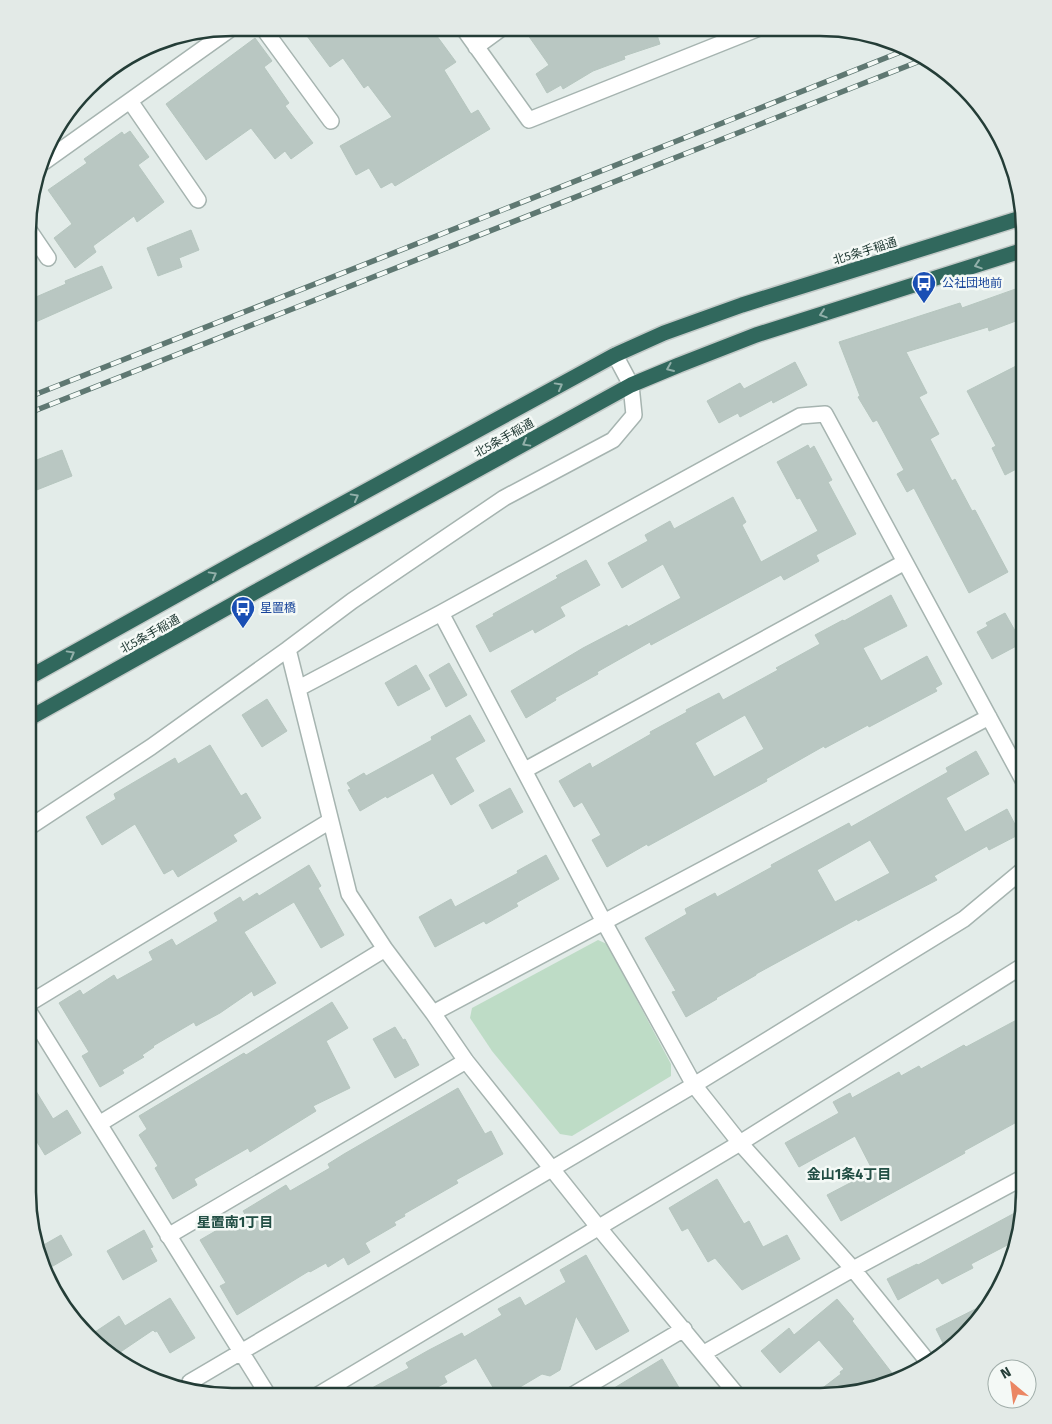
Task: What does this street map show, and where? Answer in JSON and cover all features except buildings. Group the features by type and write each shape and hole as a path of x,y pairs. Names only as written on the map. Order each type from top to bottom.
{"highway":[{"name":"北5条手稲通","path":"36,674 238,560 615,355 664,333 742,305 1015,220"},
{"name":"北5条手稲通","path":"36,715 631,386 756,335 1016,253"}],"street":[{"path":"269,36 331,121"},
{"path":"468,36 528,120 739,36"},
{"path":"476,47 491,36"},
{"path":"51,157 219,37"},
{"path":"130,101 198,200"},
{"path":"36,240 48,258"},
{"path":"36,823 151,747 352,601 504,498 613,440 634,415 631,386 615,355"},
{"path":"299,688 441,613 800,416 825,414 1016,767"},
{"path":"525,770 905,562"},
{"path":"441,613 604,922 694,1085 740,1143 853,1269 924,1358"},
{"path":"288,649 349,894 385,949 466,1061 599,1228 732,1388"},
{"path":"433,1013 989,717"},
{"path":"36,999 330,821"},
{"path":"190,1382 694,1085 964,919 1016,876"},
{"path":"99,1124 385,949"},
{"path":"330,1388 740,1143 1016,970"},
{"path":"36,1023 264,1388"},
{"path":"168,1236 466,1061"},
{"path":"704,1353 853,1269 1016,1181"},
{"path":"584,1388 684,1329"}],"green space":[{"path":"598,940 607,944 671,1064 671,1076 572,1136 560,1134 492,1051 470,1018 472,1008"}],"railway":[{"path":"36,394 899,53"},
{"path":"36,410 918,62"}],"place":[{"name":"公社団地前","path":"924,304"},
{"name":"星置橋","path":"243,629"}],"district":[{"name":"金山1条4丁目","path":"849,1174"},
{"name":"星置南1丁目","path":"235,1222"}]}
